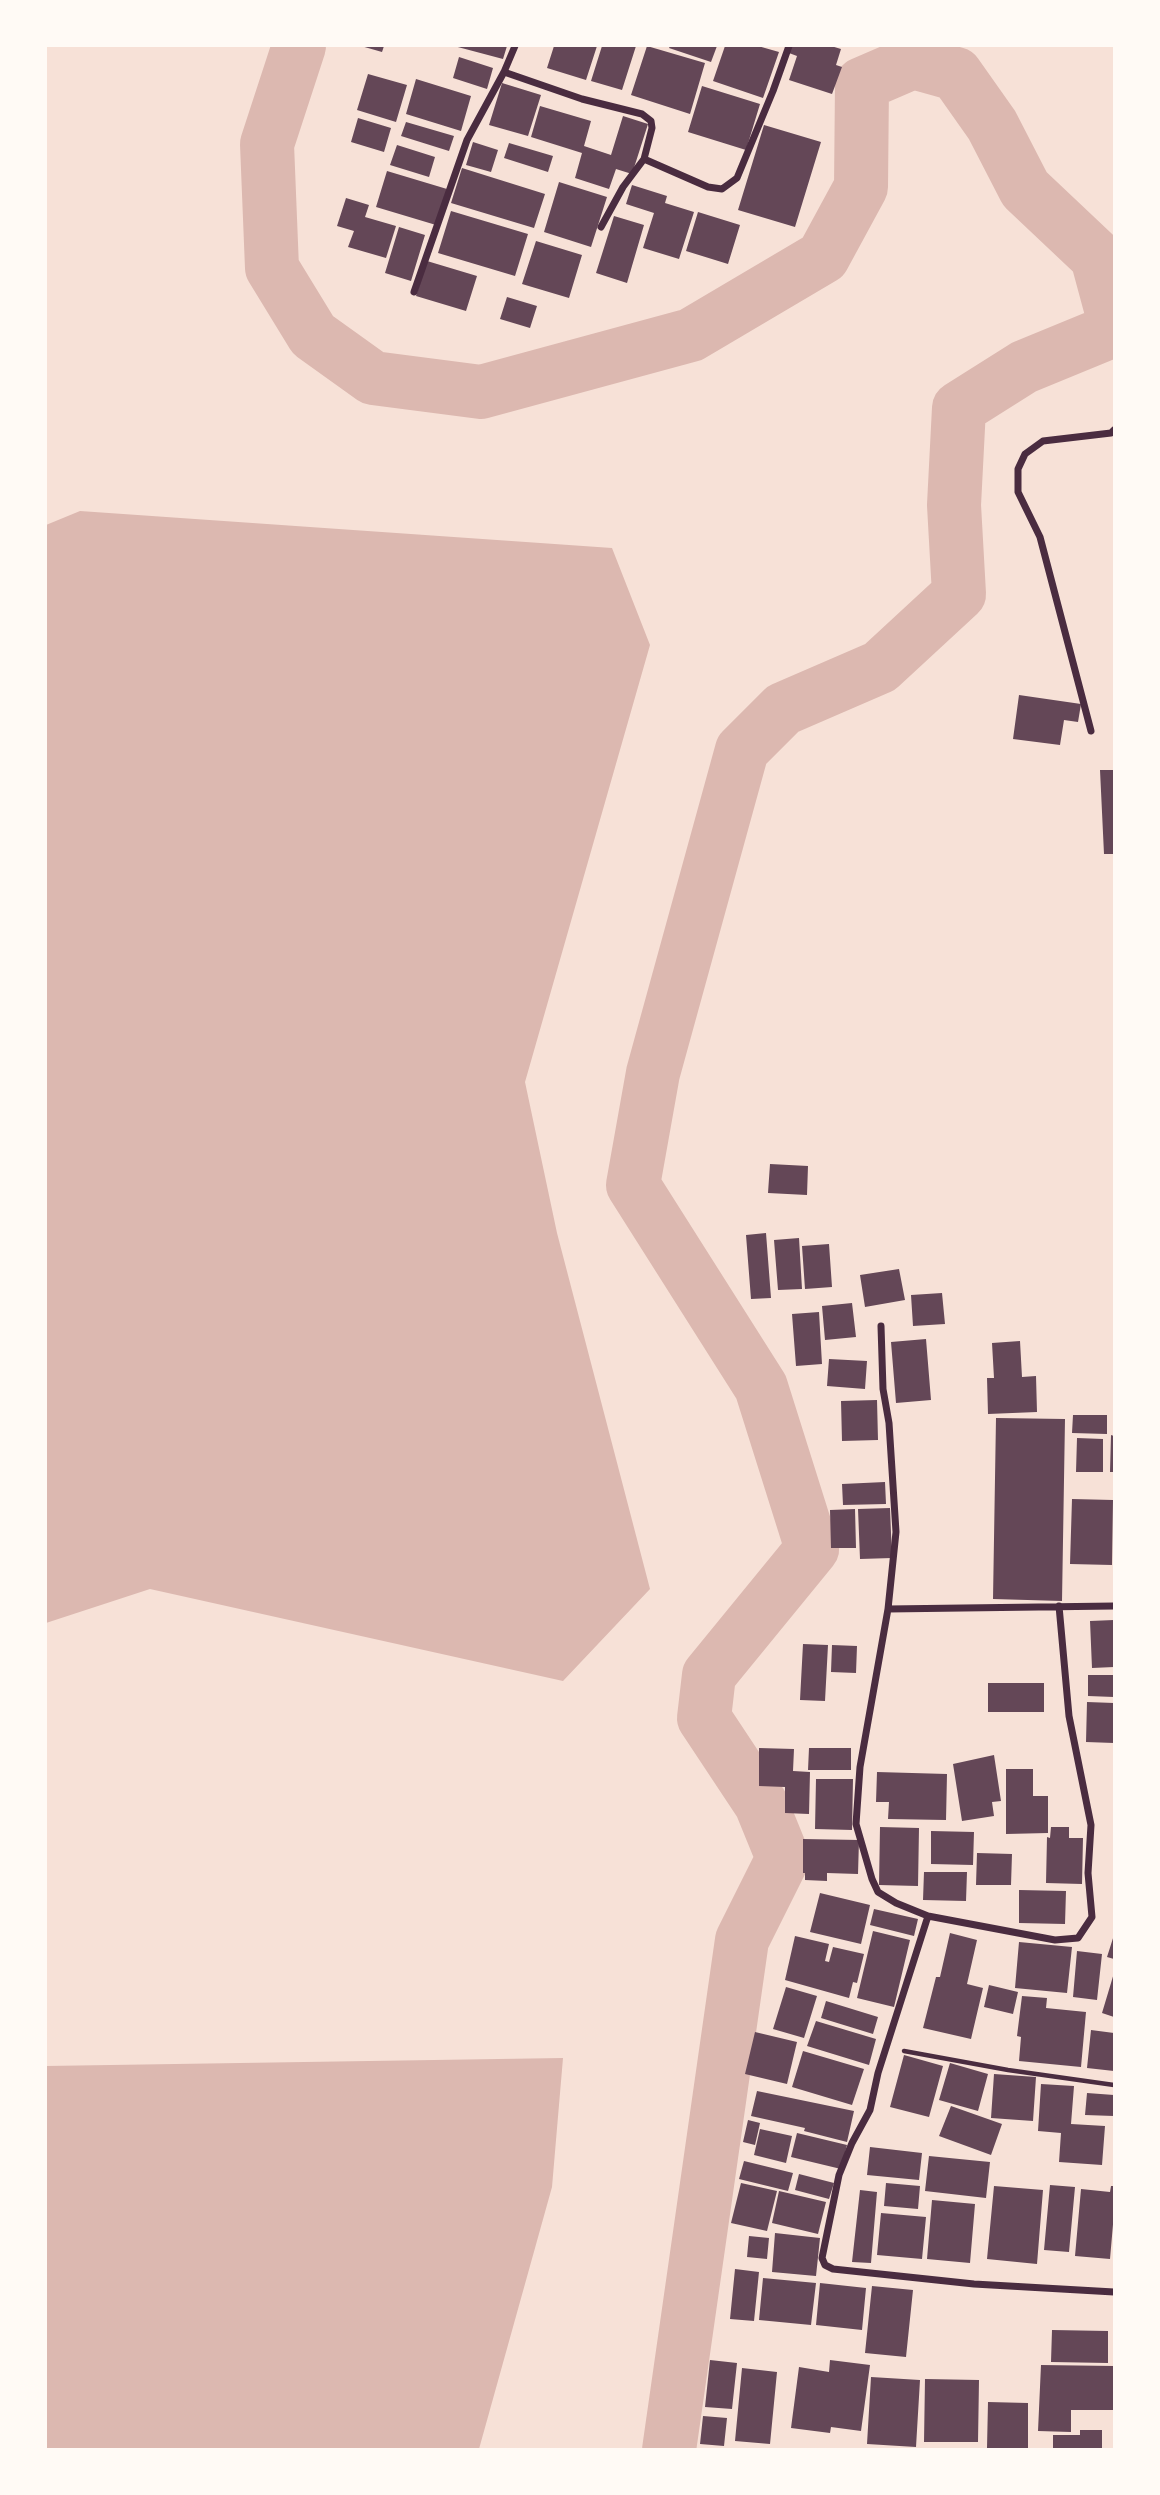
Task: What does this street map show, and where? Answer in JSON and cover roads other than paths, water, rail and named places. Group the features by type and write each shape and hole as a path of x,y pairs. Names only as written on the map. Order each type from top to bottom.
{"street":[{"path":"414,292 467,140 515,46"},
{"path":"644,159 708,187 722,190 737,178 789,46"},
{"path":"504,72 582,99 642,114 651,121 652,128 644,159 623,187 601,227"},
{"path":"1091,731 1040,537 1018,492 1018,469 1024,454 1043,441 1111,433 1115,430"},
{"path":"881,1326 883,1390 889,1423 897,1532 888,1609 860,1767 856,1824 878,1892 928,1916 1055,1940 1078,1938 1092,1917 1088,1873 1091,1825 1069,1716 1059,1606"},
{"path":"888,1609 1115,1606"},
{"path":"928,1916 886,2047 870,2110 839,2175 822,2258 825,2265 833,2269 974,2284 1115,2292"}],"waterway":[{"path":"299,46 267,144 272,268 313,335 373,378 481,392 691,335 823,257 861,187 862,84 913,62 956,74 992,125 1025,189 1097,257 1114,320"},
{"path":"669,2450 742,1940 783,1858 761,1804 704,1718 709,1675 812,1549 761,1387 633,1185 653,1073 742,750 783,709 880,667 959,594 954,505 959,408 1024,367 1114,330"}]}
